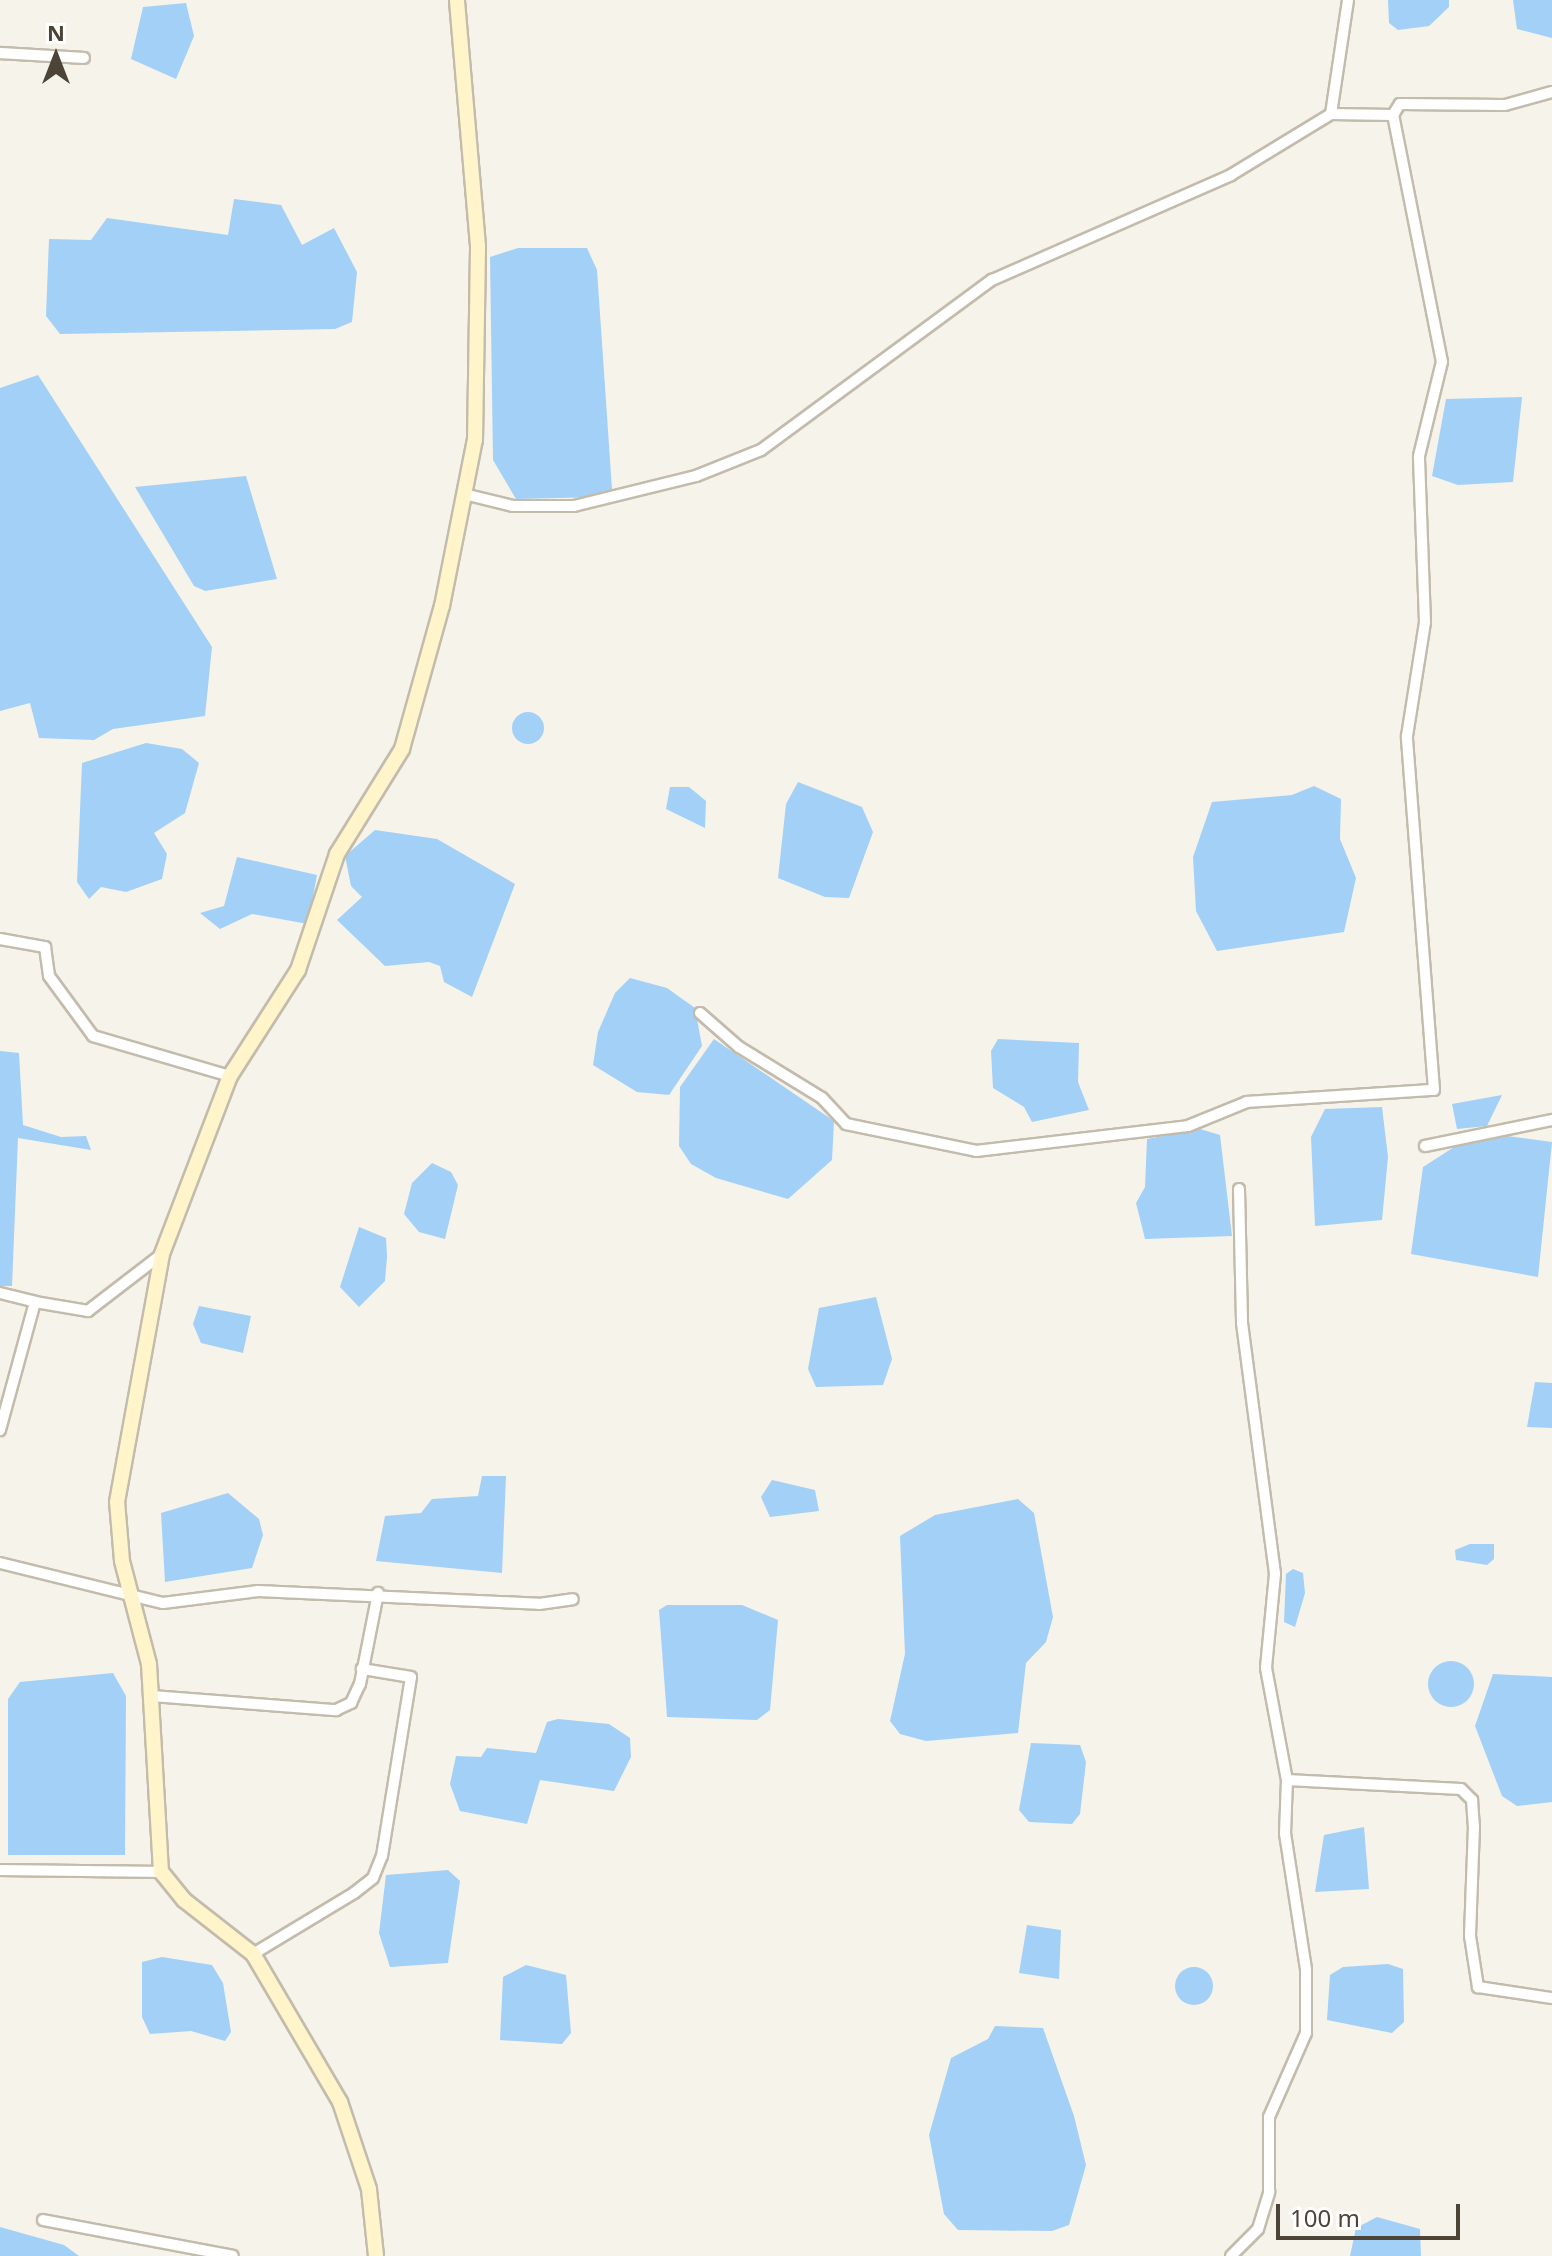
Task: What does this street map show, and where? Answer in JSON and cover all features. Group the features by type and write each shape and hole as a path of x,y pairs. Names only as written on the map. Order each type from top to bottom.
{"street":[{"path":"376,2256 369,2189 340,2102 253,1954 184,1900 161,1872 152,1696 117,1502 162,1254 230,1076 298,970 337,854 402,749 464,494 475,440 478,246 457,0"},
{"path":"1331,114 1348,0"},
{"path":"0,53 84,58"},
{"path":"700,1013 739,1047 822,1098 846,1124 976,1151 1188,1126 1247,1102 1434,1090 1407,736 1425,622 1419,456 1442,362 1393,115 1400,104 1505,105 1552,92"},
{"path":"464,494 513,506 574,506 696,476 761,450 992,280 1231,175 1331,114 1393,115"},
{"path":"0,939 45,947 49,976 93,1036 230,1076"},
{"path":"1425,1146 1552,1120"},
{"path":"1231,2256 1263,2215 1269,2117 1306,2033 1306,1969 1285,1834 1287,1780 1266,1668 1275,1574 1242,1323 1239,1189"},
{"path":"0,1293 88,1311 162,1254"},
{"path":"0,1430 35,1302"},
{"path":"0,1563 163,1603 258,1591 378,1593 539,1604 573,1599"},
{"path":"152,1696 336,1710 351,1703 362,1669 378,1593"},
{"path":"253,1954 354,1893 373,1878 382,1856 411,1677 362,1669"},
{"path":"1287,1780 1461,1789 1472,1800 1470,1936 1478,1987 1552,1998"},
{"path":"0,1870 161,1872"},
{"path":"43,2220 233,2256"}],"water":[{"path":"1388,0 1449,0 1449,7 1429,26 1398,30 1389,23"},
{"path":"1513,0 1552,0 1552,38 1517,29"},
{"path":"186,3 194,36 176,79 131,59 143,7"},
{"path":"234,199 281,205 302,245 334,228 357,272 352,322 335,329 60,334 46,316 49,239 91,240 107,218 228,235"},
{"path":"518,248 587,248 597,270 612,489 601,497 516,499 493,460 490,257"},
{"path":"38,375 212,647 205,716 113,729 94,740 39,738 30,703 0,711 0,388"},
{"path":"1522,397 1513,482 1458,485 1432,476 1446,399"},
{"path":"246,476 277,579 205,591 194,586 135,487"},
{"path":"528,712 539,717 544,728 539,739 528,744 517,739 512,728 517,717"},
{"path":"146,743 182,749 199,763 185,813 154,833 167,854 162,879 126,892 101,887 89,899 77,882 82,763"},
{"path":"798,782 862,807 873,832 849,898 825,897 778,878 786,804"},
{"path":"1314,786 1341,799 1340,839 1356,878 1344,932 1217,951 1196,911 1193,857 1212,802 1292,795"},
{"path":"670,787 689,787 706,801 705,828 666,809"},
{"path":"375,830 437,839 515,884 472,997 444,982 440,966 429,962 385,966 337,920 362,897 351,886 345,856"},
{"path":"237,857 317,875 308,924 252,914 220,929 200,913 224,906"},
{"path":"630,978 667,988 695,1008 702,1046 669,1095 637,1092 593,1065 598,1032 615,993"},
{"path":"714,1039 834,1121 832,1160 788,1199 716,1178 691,1164 679,1146 680,1087"},
{"path":"998,1039 1079,1043 1078,1082 1089,1110 1032,1122 1024,1107 993,1088 991,1051"},
{"path":"0,1051 19,1053 23,1125 61,1137 86,1136 91,1150 18,1138 12,1286 0,1286"},
{"path":"1502,1095 1487,1126 1457,1129 1452,1104"},
{"path":"1382,1107 1388,1157 1382,1220 1315,1226 1311,1137 1325,1109"},
{"path":"1200,1129 1220,1135 1232,1236 1145,1239 1136,1203 1145,1187 1147,1139"},
{"path":"1507,1136 1552,1142 1538,1277 1411,1254 1423,1167 1462,1142"},
{"path":"432,1163 451,1172 458,1185 445,1239 419,1232 404,1214 412,1183"},
{"path":"359,1227 386,1238 387,1257 385,1281 359,1307 340,1287"},
{"path":"876,1297 892,1359 883,1385 816,1387 808,1369 819,1308"},
{"path":"199,1306 251,1316 243,1353 201,1343 193,1324"},
{"path":"1535,1382 1552,1383 1552,1428 1527,1427"},
{"path":"482,1476 506,1476 502,1573 376,1561 385,1516 421,1513 432,1499 478,1496"},
{"path":"772,1480 815,1490 819,1511 770,1517 761,1497"},
{"path":"228,1493 259,1519 263,1535 252,1568 165,1582 161,1513"},
{"path":"1018,1499 1034,1513 1053,1617 1046,1642 1026,1663 1018,1733 926,1741 900,1734 890,1721 905,1654 900,1536 935,1515"},
{"path":"1470,1544 1494,1544 1494,1559 1487,1565 1456,1560 1455,1550"},
{"path":"1293,1569 1303,1573 1305,1593 1295,1627 1284,1622 1286,1574"},
{"path":"667,1605 742,1605 778,1620 770,1710 757,1720 667,1717 659,1610"},
{"path":"1451,1661 1467,1668 1474,1684 1467,1700 1451,1707 1435,1700 1428,1684 1435,1668"},
{"path":"113,1673 126,1696 125,1855 8,1855 8,1699 20,1682"},
{"path":"1493,1674 1552,1677 1552,1802 1517,1806 1502,1796 1475,1726"},
{"path":"558,1719 609,1724 630,1738 631,1757 614,1791 540,1780 527,1824 460,1811 450,1784 456,1756 481,1757 487,1748 536,1753 547,1722"},
{"path":"1031,1743 1080,1745 1086,1762 1080,1814 1072,1824 1029,1822 1019,1810"},
{"path":"1364,1827 1369,1889 1315,1892 1324,1835"},
{"path":"448,1870 460,1881 448,1963 390,1967 379,1933 386,1875"},
{"path":"1027,1925 1061,1930 1059,1979 1019,1973"},
{"path":"162,1957 212,1965 223,1983 231,2032 225,2041 191,2031 150,2034 142,2017 142,1962"},
{"path":"1388,1964 1403,1969 1404,2022 1392,2033 1327,2020 1330,1975 1343,1967"},
{"path":"526,1965 566,1975 571,2033 562,2044 500,2040 503,1977"},
{"path":"1194,1967 1208,1972 1213,1986 1208,2000 1194,2005 1180,2000 1175,1986 1180,1972"},
{"path":"995,2026 1043,2028 1074,2116 1086,2165 1069,2225 1052,2231 958,2230 944,2214 929,2135 951,2058 988,2039"},
{"path":"1377,2217 1420,2229 1421,2256 1350,2256 1356,2228"},
{"path":"0,2227 64,2245 79,2256 0,2256"}]}
